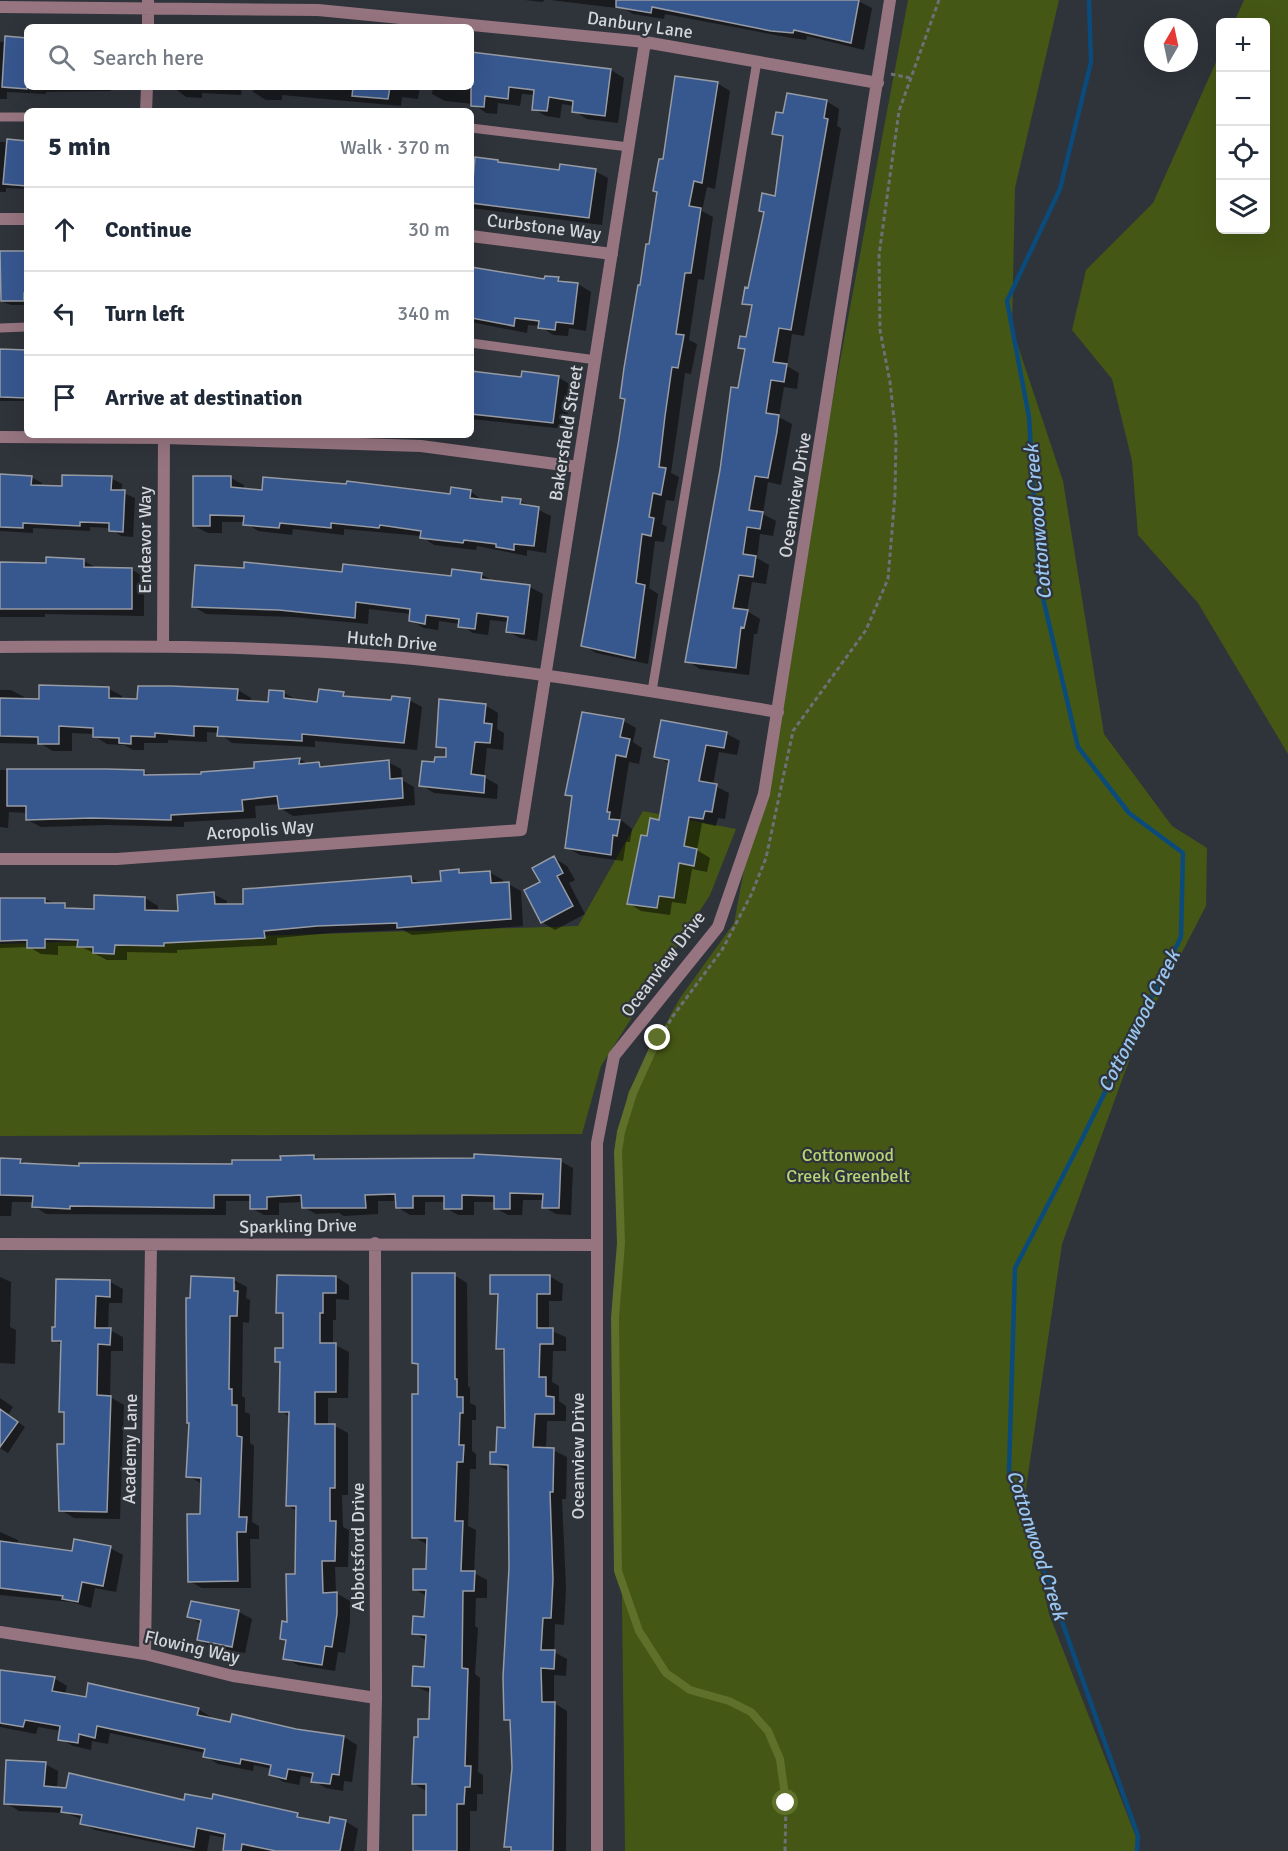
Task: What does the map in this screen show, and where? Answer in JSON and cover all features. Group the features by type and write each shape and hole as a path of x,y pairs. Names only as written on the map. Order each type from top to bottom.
{"street":[{"name":"Oceanview Drive","path":"597,1851 597,1143 614,1056 718,927 764,794 890,0"},
{"name":"Danbury Lane","path":"0,7 148,5 318,10 461,24"},
{"path":"148,5 148,24"},
{"name":"Danbury Lane","path":"474,25 645,42 878,83"},
{"name":"Bakersfield Street","path":"521,830 645,42"},
{"path":"147,90 147,108"},
{"path":"0,219 24,219"},
{"name":"Curbstone Way","path":"474,236 612,254"},
{"path":"0,437 24,437"},
{"name":"Endeavor Way","path":"163,646 164,438"},
{"path":"215,438 421,446 578,467"},
{"name":"Hutch Drive","path":"0,648 163,646 413,659 652,691 778,712"},
{"name":"Acropolis Way","path":"0,859 117,859 521,830"},
{"name":"Abbotsford Drive","path":"373,1851 376,1698 375,1243"},
{"name":"Sparkling Drive","path":"0,1244 596,1245"},
{"name":"Academy Lane","path":"145,1654 151,1245"},
{"name":"Flowing Way","path":"0,1632 145,1654 233,1676 376,1698"}],"lane":[{"path":"652,691 757,62"},
{"path":"0,117 24,117"},
{"path":"474,128 629,147"},
{"path":"0,328 24,327"},
{"path":"474,343 596,360"}],"path":[{"path":"785,1851 786,1803 783,1777 780,1759 768,1731 751,1712 729,1701 690,1690 666,1673 639,1631 620,1580 616,1519 615,1318 621,1243 618,1160 621,1132 646,1060 673,1016 722,950 751,895 766,858 793,731 866,630 888,579 895,495 896,437 890,382 880,330 878,278 894,139 910,78 929,35 939,0"},
{"path":"896,75 910,78"}],"green space":[{"name":"Cottonwood Creek Greenbelt","path":"908,0 1059,0 1015,188 1012,328 1063,481 1104,734 1172,826 1207,848 1206,906 1137,1039 1062,1244 1025,1495 1049,1614 1136,1837 1135,1851 625,1851 617,1181 628,1093 680,998 734,923"},
{"path":"1244,0 1288,0 1288,754 1198,603 1138,535 1132,461 1112,379 1072,330 1086,270 1153,203 1216,62 1216,234 1270,234 1270,18 1236,18"},
{"path":"643,811 736,829 710,895 601,1066 582,1134 0,1136 0,944 578,926"}],"building":[{"path":"616,0 859,0 851,43 794,30 793,33 771,31 652,7 651,13 616,7"},
{"path":"5,36 24,38 24,89 2,87"},
{"path":"474,52 611,69 605,116 572,112 573,101 549,97 547,111 532,110 534,90 509,87 508,99 485,96 484,107 471,106 471,90 474,90"},
{"path":"675,76 718,82 702,183 694,181 689,206 701,208 691,273 685,273 676,334 684,335 678,368 672,367 665,416 659,467 666,468 661,495 653,493 649,517 654,518 651,536 642,534 636,583 645,585 635,658 581,646 618,445 625,399 620,398 624,368 646,244 649,244 657,192 653,191 659,159 663,159"},
{"path":"353,90 390,90 388,99 352,96"},
{"path":"787,93 827,100 824,118 828,119 791,330 779,328 773,362 787,364 784,382 771,380 766,413 779,415 777,432 768,478 755,476 749,510 763,512 760,529 747,527 743,554 756,556 753,577 739,575 733,608 748,610 744,628 741,627 736,668 685,662 720,470 731,387 738,388 745,349 738,348 740,336 746,337 752,305 742,304 745,287 748,288 764,212 759,211 762,193 775,196 783,136 772,134 776,112 783,113"},
{"path":"7,139 24,141 24,186 3,184"},
{"path":"475,157 559,170 560,164 596,169 589,218 474,203"},
{"path":"0,251 24,251 24,301 1,301"},
{"path":"474,267 544,279 545,276 559,277 558,281 578,283 573,324 556,322 555,330 538,328 539,321 515,318 514,326 474,319"},
{"path":"0,349 24,350 24,398 0,397"},
{"path":"474,371 521,377 522,371 559,376 553,423 474,414"},
{"path":"0,474 32,476 31,485 62,486 62,475 112,476 111,490 125,490 123,532 109,531 109,523 80,522 80,526 23,523 23,528 0,527"},
{"path":"193,476 231,476 231,487 262,490 263,477 346,484 347,481 450,494 451,487 471,490 470,498 502,502 502,497 521,499 520,504 539,507 534,546 514,544 514,550 496,547 496,544 420,538 421,531 380,525 379,528 331,523 331,528 280,523 279,528 243,525 244,516 210,515 210,526 193,526"},
{"path":"46,557 84,559 84,567 132,568 132,609 0,609 0,562 46,563"},
{"path":"244,562 342,572 343,564 451,576 452,569 482,573 481,579 530,585 524,634 506,632 508,617 477,613 475,629 458,627 459,619 426,615 425,624 409,621 410,609 356,602 355,618 279,610 192,607 195,565 244,568"},
{"path":"39,685 109,687 109,698 137,699 138,686 238,689 237,700 268,702 269,690 284,691 284,698 317,702 319,689 344,692 343,696 391,700 392,696 410,698 404,743 302,734 302,741 217,736 218,727 194,726 194,736 155,733 155,737 131,736 131,744 119,743 119,738 93,737 93,728 59,726 59,744 38,744 38,737 0,736 0,698 39,699"},
{"path":"439,699 486,704 484,723 492,724 490,743 475,742 471,774 485,776 484,793 419,786 422,761 434,762 435,757 446,757 446,748 436,747"},
{"path":"582,712 624,719 620,737 630,739 626,757 616,755 607,812 610,812 609,819 620,820 617,836 613,835 611,855 565,848 572,796 565,795"},
{"path":"661,720 727,732 724,748 706,745 699,781 717,784 712,812 705,811 703,819 689,817 684,846 697,849 694,866 679,863 674,898 659,896 657,908 627,904 641,835 647,836 650,818 659,820 669,760 654,757"},
{"path":"300,758 299,764 319,762 320,767 389,760 390,779 402,778 403,798 279,809 277,796 242,800 243,811 171,815 171,820 92,818 26,820 26,806 7,806 7,769 107,769 144,770 144,775 201,774 201,772 254,768 254,762"},
{"path":"554,856 563,873 557,876 573,906 541,923 524,890 540,882 532,868"},
{"path":"459,869 459,873 490,871 491,883 509,882 511,919 397,928 397,923 317,926 264,931 265,938 164,943 164,946 115,945 114,954 93,953 93,947 77,947 78,940 45,939 45,948 27,948 27,940 0,941 0,898 45,898 45,903 65,903 65,908 94,909 94,895 145,897 145,910 178,911 177,895 214,892 215,904 243,904 243,889 411,876 412,883 441,881 440,871"},
{"path":"474,1154 561,1159 559,1208 542,1208 543,1194 510,1193 510,1209 494,1209 494,1196 462,1195 462,1209 444,1209 444,1196 413,1196 413,1208 396,1208 395,1194 365,1195 366,1208 302,1208 301,1195 267,1197 267,1209 250,1209 250,1195 214,1195 214,1208 70,1206 70,1209 32,1207 33,1196 0,1195 0,1158 21,1159 20,1163 79,1166 79,1163 232,1164 232,1160 281,1160 280,1156 314,1155 314,1159 474,1158"},
{"path":"412,1273 455,1273 455,1379 457,1379 457,1397 463,1397 459,1445 464,1445 463,1462 457,1462 455,1521 463,1521 461,1571 475,1571 474,1591 463,1591 462,1668 468,1669 465,1766 471,1766 470,1787 465,1787 464,1804 457,1804 457,1851 413,1851 413,1815 426,1815 426,1784 412,1784 414,1737 418,1737 418,1719 429,1719 430,1687 412,1686 413,1666 424,1667 426,1635 412,1634 413,1616 424,1617 426,1590 413,1590 413,1569 426,1569 427,1538 412,1538 412,1394 418,1394 418,1364 412,1363"},
{"path":"277,1275 336,1276 336,1293 323,1293 320,1343 336,1343 336,1392 315,1392 315,1424 335,1424 335,1488 330,1488 330,1521 336,1521 335,1561 322,1561 323,1593 337,1592 337,1614 332,1647 325,1646 322,1665 283,1659 286,1640 280,1639 282,1621 287,1622 286,1574 295,1574 296,1506 286,1506 289,1412 279,1412 280,1362 275,1362 275,1348 283,1348 283,1313 276,1313"},
{"path":"490,1275 550,1275 550,1294 537,1294 537,1328 553,1328 553,1344 540,1344 539,1377 546,1377 546,1396 554,1397 554,1414 535,1414 533,1447 554,1448 553,1492 550,1492 553,1579 551,1618 543,1618 541,1650 555,1650 554,1669 541,1668 542,1702 555,1702 553,1851 511,1851 511,1847 504,1847 512,1768 510,1720 504,1720 503,1677 509,1568 508,1465 490,1464 490,1452 496,1452 497,1427 505,1428 504,1349 496,1349 498,1294 490,1294"},
{"path":"191,1276 234,1278 234,1291 238,1291 237,1316 230,1316 229,1389 232,1389 232,1405 237,1405 237,1436 242,1437 239,1517 247,1517 246,1532 237,1532 238,1581 188,1582 187,1514 200,1514 201,1478 186,1477 189,1423 187,1423 186,1298 190,1298"},
{"path":"56,1279 110,1280 110,1297 96,1296 95,1328 111,1328 110,1345 98,1344 97,1395 111,1396 107,1512 59,1511 57,1444 64,1444 64,1412 59,1412 61,1341 52,1341 52,1327 55,1327"},
{"path":"0,1409 18,1422 0,1447"},
{"path":"74,1539 111,1546 103,1586 82,1582 78,1602 62,1599 63,1596 0,1588 0,1541 72,1551"},
{"path":"191,1601 239,1610 232,1647 197,1640 201,1620 187,1617"},
{"path":"0,1670 55,1677 52,1691 86,1697 88,1683 199,1708 197,1715 230,1722 232,1714 296,1729 344,1736 339,1775 332,1774 330,1784 311,1782 313,1773 288,1769 286,1779 269,1775 271,1765 241,1759 240,1764 203,1757 205,1749 97,1726 95,1738 79,1734 78,1743 58,1740 60,1726 25,1720 23,1727 0,1723"},
{"path":"6,1760 46,1762 44,1786 66,1788 69,1773 184,1800 185,1794 212,1799 213,1794 298,1813 297,1817 329,1823 330,1817 346,1820 340,1851 276,1851 242,1844 241,1851 223,1851 225,1834 197,1828 194,1847 80,1824 82,1815 61,1812 62,1807 4,1804"}],"waterway":[{"name":"Cottonwood Creek","path":"1089,0 1091,62 1060,189 1007,301 1029,417 1039,581 1078,747 1129,813 1183,853 1181,937 1082,1139 1015,1268 1009,1472 1138,1836 1137,1851"}],"route":[{"path":"658,1038 646,1060 633,1093 621,1132 618,1152 621,1243 615,1318 618,1571 629,1609 639,1631 666,1673 681,1686 729,1701 751,1712 761,1721 775,1744 780,1759 786,1803"}]}
